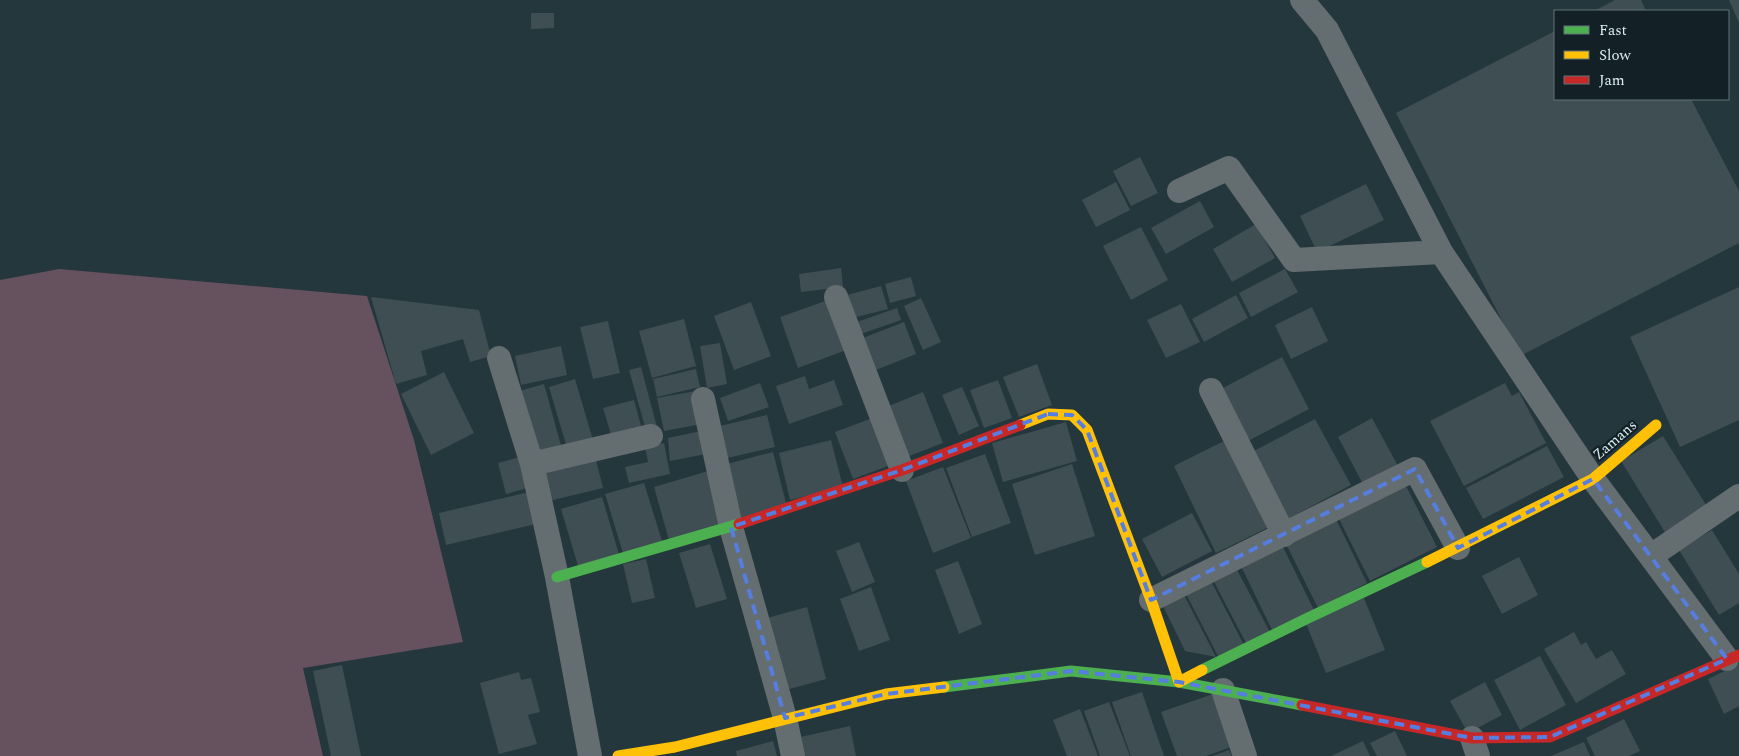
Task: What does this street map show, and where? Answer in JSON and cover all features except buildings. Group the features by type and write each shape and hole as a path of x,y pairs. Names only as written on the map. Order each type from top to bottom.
{"street":[{"path":"618,756 676,751 785,718 886,694 1071,671 1180,682 1223,690 1475,747 1550,737 1733,657 1651,556 1593,479 1441,252 1327,30 1302,0"},
{"path":"1179,191 1229,168 1294,260 1441,252"},
{"path":"836,297 902,470"},
{"path":"500,358 532,464 557,577 590,756"},
{"path":"1211,390 1284,535"},
{"path":"703,399 731,527 785,718 793,756"},
{"path":"557,577 731,527 902,470 1048,414 1072,415 1087,430 1180,682"},
{"name":"Zamans","path":"1180,682 1308,618 1458,548 1593,479 1656,425"},
{"path":"532,464 651,436"},
{"path":"1151,600 1415,469 1458,548"},
{"path":"1651,556 1739,496"},
{"path":"1223,690 1245,756"}],"highlighted area":[{"path":"1048,414 1072,415 1087,430 1151,600 1415,469 1458,548 1593,479 1727,659 1550,737 1472,738 1179,682 1071,671 886,694 785,718 731,527 902,470"}],"shaded area":[{"path":"59,269 367,296 414,440 463,642 303,668 323,756 0,756 0,280"}],"traffic: fast":[{"path":"557,577 739,524"},
{"path":"1202,670 1427,562"},
{"path":"944,687 1071,671 1179,682 1302,705"}],"traffic: slow":[{"path":"1020,425 1048,414 1072,415 1087,430 1151,600 1179,682 1202,670"},
{"path":"1427,562 1593,479 1656,425"},
{"path":"618,756 675,747 886,694 944,687"}],"traffic: jam":[{"path":"739,524 902,470 1020,425"},
{"path":"1302,705 1472,738 1550,737 1739,655"}]}
